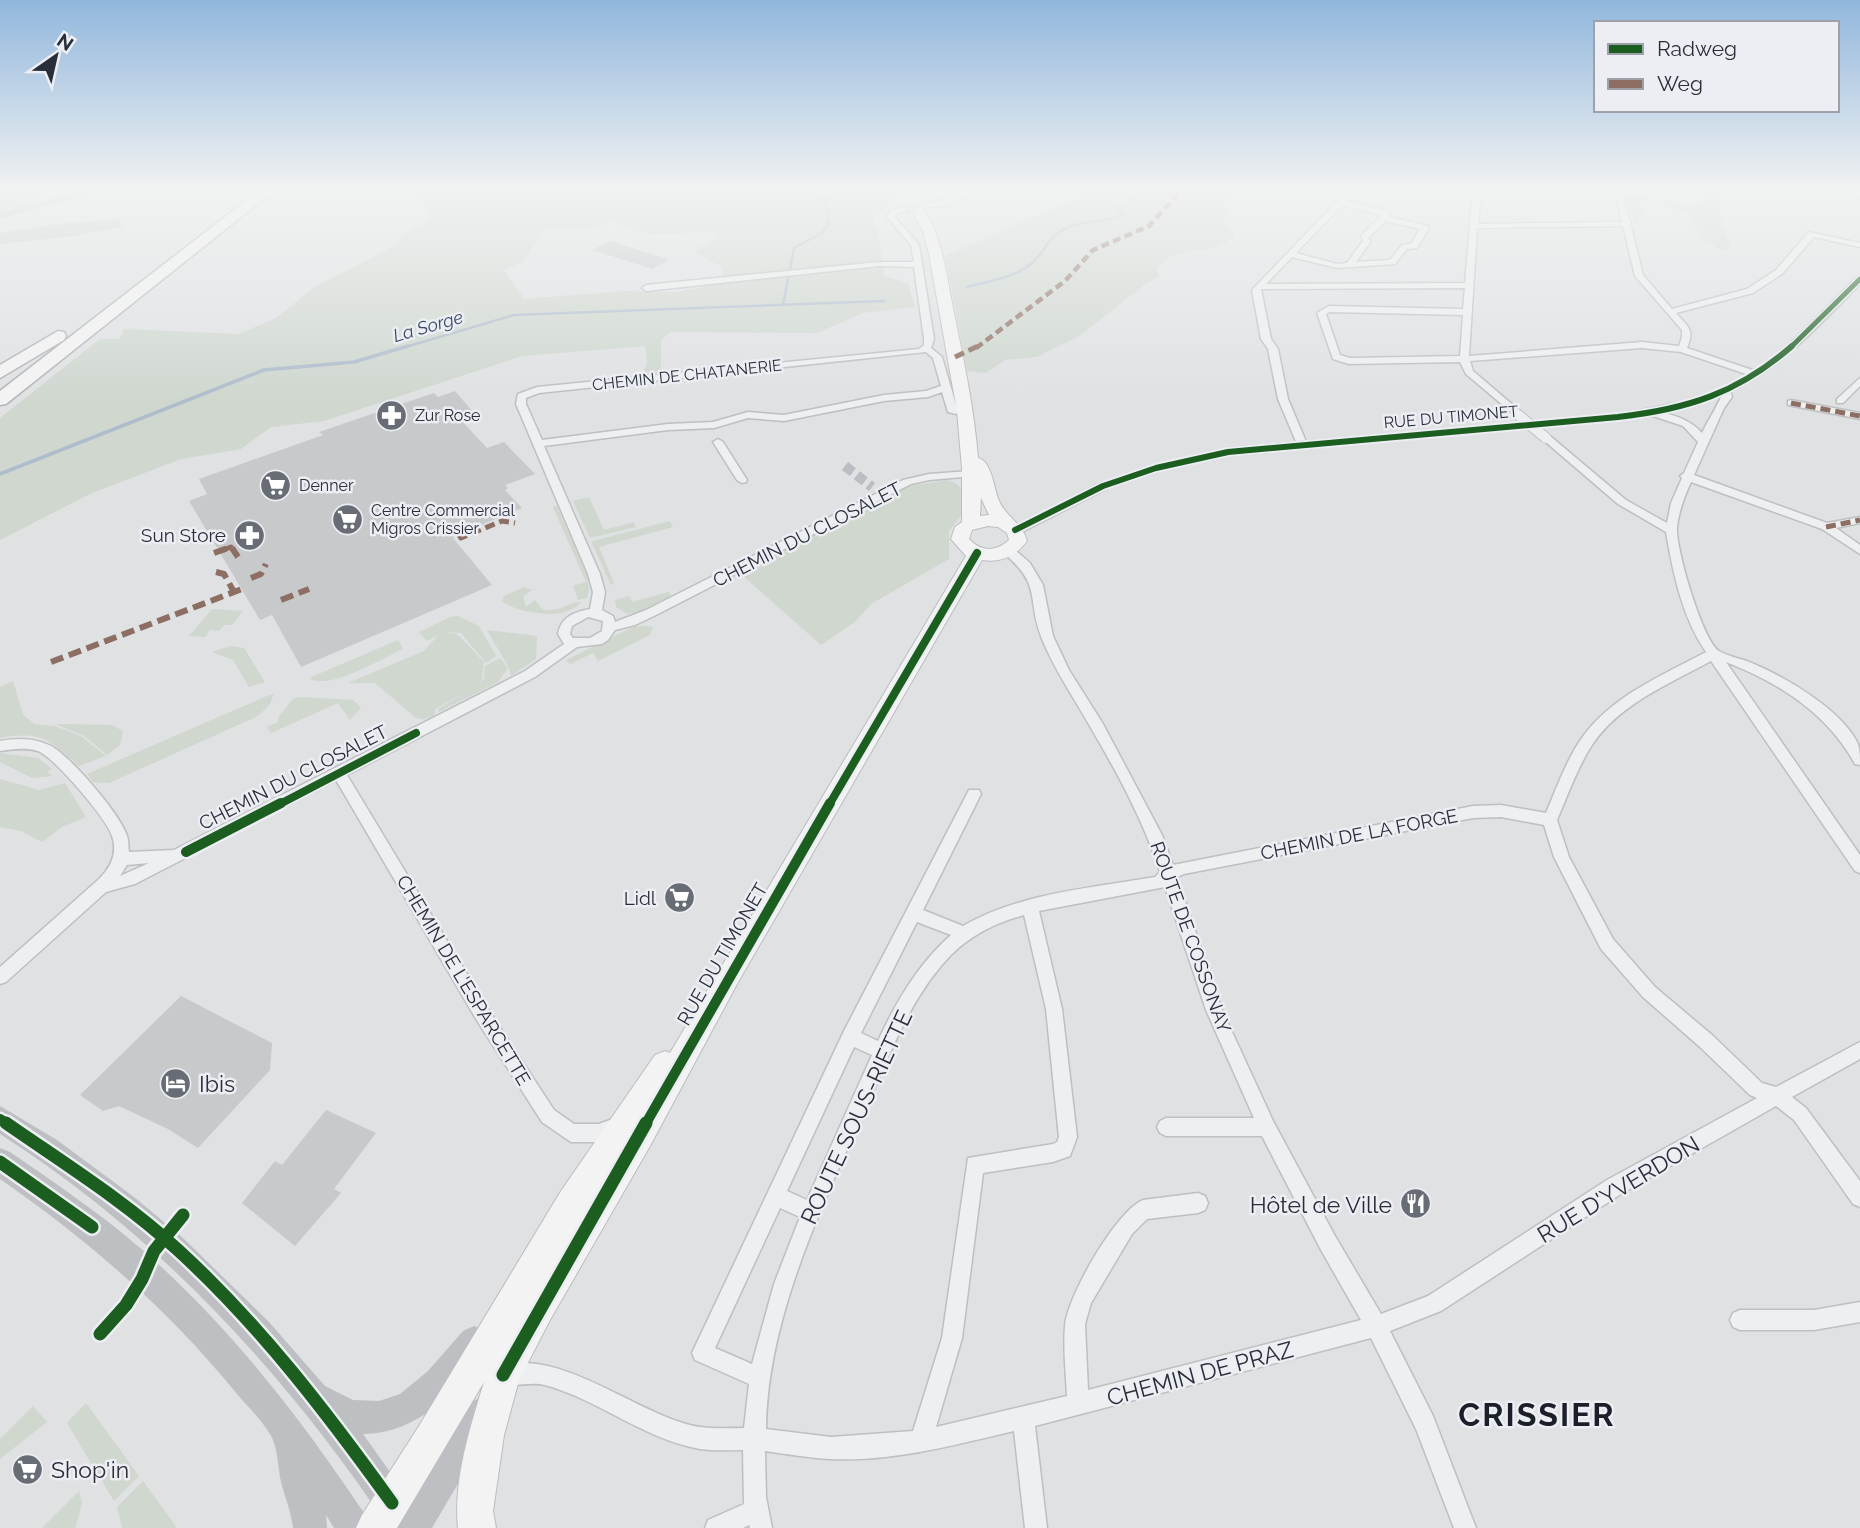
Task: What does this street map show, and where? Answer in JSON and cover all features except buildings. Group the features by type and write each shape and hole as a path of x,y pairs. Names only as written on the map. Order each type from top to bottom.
{"highway":[{"path":"0,381 160,257"},
{"path":"0,400 183,257"},
{"path":"0,373 58,335"},
{"path":"0,406 43,368"}],"main road":[{"path":"936,257 958,414 970,474 971,523"},
{"name":"RUE DU TIMONET","path":"1009,526 1103,486 1156,468 1228,452 1649,413 1707,399 1727,391 1755,374 1817,323 1860,279"},
{"path":"958,414 991,503 1009,526 1018,541 1009,551 994,555 969,550 960,539 964,527 971,523 987,520 1009,526"},
{"name":"RUE DU TIMONET","path":"477,1528 475,1511 486,1435 503,1375 538,1308 639,1136 728,976 977,553"},
{"name":"RUE DU TIMONET","path":"397,1522 426,1450 520,1286 622,1124 728,976"},
{"path":"0,1119 116,1199 177,1249 235,1305 315,1397 397,1522 503,1375"},
{"path":"0,1162 92,1227 211,1339 286,1431 354,1528"},
{"path":"315,1397 357,1418 375,1418 402,1410 422,1400 435,1389 520,1286"},
{"path":"286,1431 298,1484 308,1510 310,1528"}],"street":[{"path":"917,257 929,339 926,348 937,357 944,388 958,414"},
{"path":"1286,257 1258,287 1257,296 1266,339 1273,349 1283,399 1302,444"},
{"path":"1302,257 1337,266 1349,266 1392,262 1396,257"},
{"path":"1349,266 1356,257"},
{"path":"1471,257 1464,359 1469,372 1622,502 1671,530"},
{"path":"1634,257 1639,276 1686,330 1687,337 1682,349"},
{"path":"1670,312 1749,291 1779,272 1792,257"},
{"path":"646,288 885,264 918,265"},
{"path":"701,277 714,281"},
{"path":"1258,287 1469,285"},
{"path":"1466,312 1329,309 1321,313 1336,357 1342,360 1464,359 1621,345 1682,349 1755,374"},
{"name":"CHEMIN DE CHATANERIE","path":"595,613 598,592 594,573 521,404 521,396 537,390 910,354 926,348"},
{"path":"1840,401 1860,381"},
{"path":"538,444 668,427 714,425 748,415 784,418 884,398 928,394 944,388"},
{"path":"1727,391 1727,397 1719,407 1685,476 1676,503 1671,530 1678,570 1689,608 1703,639 1860,867"},
{"path":"1791,403 1860,416"},
{"path":"1649,413 1688,424 1698,432 1703,441"},
{"path":"718,442 742,480"},
{"name":"CHEMIN DU CLOSALET","path":"611,627 650,613 882,495 918,480 970,474"},
{"path":"1685,476 1826,527 1860,550"},
{"path":"872,487 882,495"},
{"path":"1826,527 1860,520"},
{"name":"ROUTE DE COSSONAY","path":"1009,551 1027,566 1037,585 1047,636 1063,671 1098,728 1157,839 1214,1010 1266,1127 1376,1326 1425,1424 1465,1528"},
{"path":"595,613 605,616 611,627 604,637 597,641 573,643 564,634 566,625 581,615 595,613"},
{"name":"CHEMIN DU CLOSALET","path":"101,887 130,880 339,773 530,674 573,643"},
{"path":"1860,760 1847,737 1822,713 1796,694 1730,657 1713,653 1629,702 1600,724 1587,741 1550,820 1562,857 1607,944 1648,992 1706,1041 1756,1089 1778,1097 1800,1114 1860,1197"},
{"path":"0,746 35,746 53,754 91,796 120,835 121,859 186,852"},
{"name":"CHEMIN DE L'ESPARCETTE","path":"339,773 482,1014 548,1116 571,1133 599,1133 622,1124"},
{"path":"759,1378 702,1353 850,1037 974,794"},
{"name":"CHEMIN DE LA FORGE","path":"1168,874 1181,868 1473,812 1501,811 1550,820"},
{"name":"CHEMIN DU CLOSALET","path":"0,977 101,887 114,874 121,859"},
{"name":"ROUTE SOUS-RIETTE","path":"758,1520 753,1439 759,1378 784,1283 810,1212 883,1051 924,974 965,934 993,918 1030,907 1159,883 1168,874"},
{"path":"921,1441 952,1338 975,1165 1053,1153 1063,1149 1068,1137 1054,1010 1030,907"},
{"path":"913,913 965,934"},
{"path":"850,1037 883,1051"},
{"name":"RUE D'YVERDON","path":"1376,1326 1434,1304 1614,1187 1860,1050"},
{"path":"1166,1127 1266,1127"},
{"path":"776,1196 810,1212"},
{"path":"1078,1405 1075,1324 1082,1300 1125,1227 1143,1210 1198,1203"},
{"path":"1740,1320 1814,1320 1860,1312"},
{"name":"CHEMIN DE PRAZ","path":"503,1375 542,1374 586,1390 657,1424 700,1438 753,1439 831,1448 921,1441 1078,1405 1376,1326"},
{"path":"1023,1418 1035,1528"},
{"path":"716,1528 758,1520"}],"shaded area":[{"path":"373,257 525,257 522,262 504,270 524,299 623,291 675,292 724,283 722,267 704,257 881,257 884,276 908,283 915,307 863,313 817,333 671,332 661,340 661,373 643,374 647,363 645,346 522,356 324,421 271,427 241,449 181,459 92,493 0,540 0,418 100,339 119,339 124,329 239,334 276,318 316,286"},
{"path":"945,257 1169,257 1156,270 1160,276 1147,283 1079,336 1037,357 1005,360 986,373 967,371"},
{"path":"948,480 960,488 964,512 949,531 949,559 871,604 855,622 821,645 743,576 743,570 909,486"},
{"path":"589,497 604,530 634,522 636,527 590,538 573,501"},
{"path":"557,506 587,576 587,598 578,600 573,586 586,582 553,507"},
{"path":"670,521 673,527 599,547 614,583 611,585 593,541"},
{"path":"524,587 532,590 523,596 526,607 535,600 542,609 548,610 581,602 565,612 543,614 510,606 502,601 504,596"},
{"path":"669,592 671,596 639,612 627,614 616,607 615,600 629,596 632,602"},
{"path":"212,609 243,611 232,625 224,625 219,631 210,630 205,637 189,636"},
{"path":"458,616 479,626 496,656 486,663 461,633 442,632 457,634 484,662 482,679 478,683 484,679 485,666 500,658 508,668 498,682 439,712 438,709 466,692 435,709 435,715 425,719 416,718 375,683 348,683 424,651 439,634 427,641 419,632 450,617"},
{"path":"633,627 653,627 650,635 598,661 593,653 570,664 566,660"},
{"path":"487,630 537,636 536,659 511,676"},
{"path":"398,640 403,649 355,672 328,681 309,678"},
{"path":"231,646 244,648 265,682 249,687 233,660 212,652"},
{"path":"13,681 23,715 35,724 55,726 81,736 106,756 79,766 44,739 26,736 0,738 0,687"},
{"path":"274,693 270,704 258,716 109,783 93,782 87,774"},
{"path":"298,697 353,700 361,708 350,720 338,703 271,733 267,727 278,722 278,718 292,700"},
{"path":"57,725 112,725 123,731 120,745 107,755 83,735"},
{"path":"0,753 38,758 52,769 47,772 53,776 32,778 0,762"},
{"path":"0,779 39,790 65,783 86,817 62,827 42,842 21,831 0,827"},
{"path":"86,1403 139,1476 114,1501 67,1423"},
{"path":"33,1406 47,1422 0,1459 0,1439"},
{"path":"143,1481 177,1528 122,1528 117,1507"},
{"path":"79,1491 82,1504 75,1528 42,1528"}],"waterway":[{"path":"783,305 792,257"},
{"name":"La Sorge","path":"967,287 1018,272 1038,257"},
{"name":"La Sorge","path":"783,305 884,301"},
{"name":"La Sorge","path":"402,348 514,315 783,305"},
{"name":"La Sorge","path":"0,474 264,370 354,362 408,346"}],"tunnel":[{"path":"845,466 872,487"}],"marked path":[{"path":"955,357 974,349 1065,281 1086,257"},
{"path":"1791,403 1860,416"},
{"path":"1826,527 1860,520"},
{"path":"459,535 461,538 502,521 515,523"},
{"path":"214,553 231,547 238,557"},
{"path":"251,578 261,574 266,564"},
{"path":"216,572 224,574 234,592"},
{"path":"51,662 242,589"},
{"path":"281,600 309,589"}],"cycle path":[{"path":"1015,530 1103,486 1156,468 1228,452 1618,417 1702,401 1728,391 1765,369 1798,341 1860,279"},
{"path":"503,1375 848,770 977,553"},
{"path":"186,852 416,733"},
{"path":"0,1119 116,1199 177,1249 235,1305 315,1397 392,1503"},
{"path":"0,1162 92,1227"},
{"path":"100,1334 126,1305 142,1279 154,1251 183,1215"}],"place":[{"name":"Zur Rose","path":"392,415"},
{"name":"Denner","path":"276,485"},
{"name":"Centre Commercial Migros Crissier","path":"348,519"},
{"name":"Sun Store","path":"249,535"},
{"name":"Lidl","path":"679,898"},
{"name":"Ibis","path":"176,1083"},
{"name":"Hôtel de Ville","path":"1415,1204"},
{"name":"Shop'in","path":"28,1469"}],"district":[{"name":"CRISSIER","path":"1537,1414"}]}
